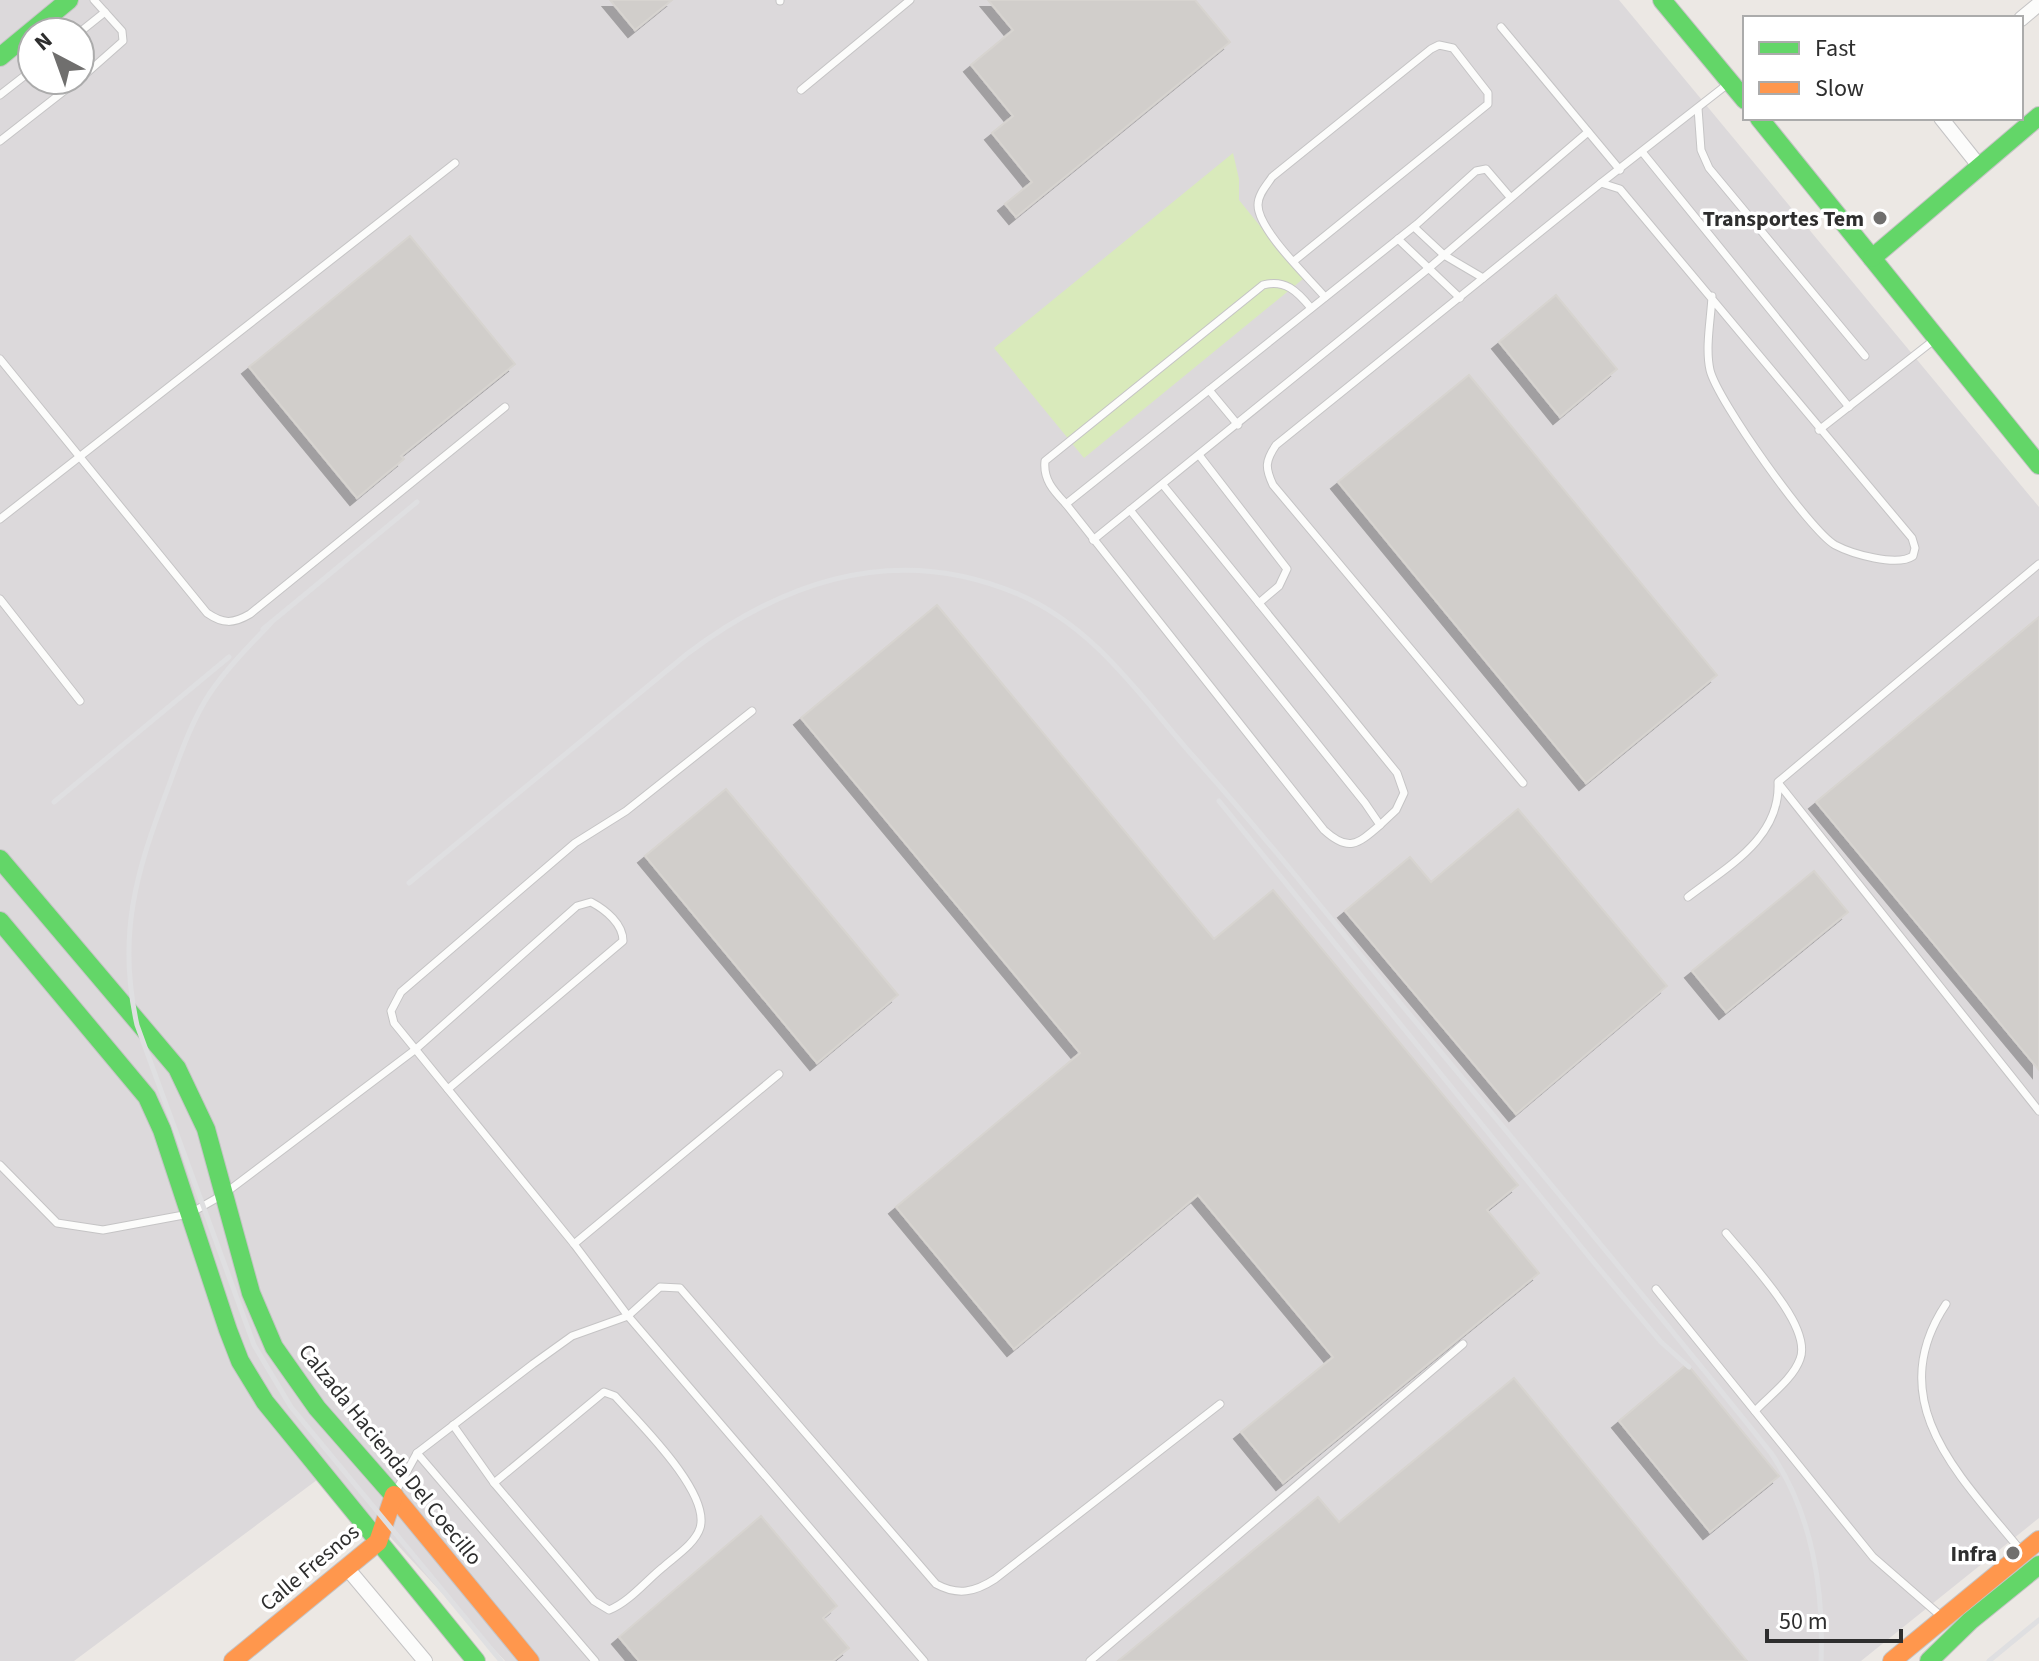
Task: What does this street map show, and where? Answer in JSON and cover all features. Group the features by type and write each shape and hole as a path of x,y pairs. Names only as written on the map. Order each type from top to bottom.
{"main road":[{"path":"0,57 69,0"},
{"path":"1662,0 1743,98"},
{"path":"1872,258 2039,116"},
{"path":"1761,120 2039,465"},
{"name":"Calzada Hacienda Del Coecillo","path":"0,859 177,1068 193,1095 214,1151 248,1281 275,1349 296,1381 530,1661"},
{"path":"0,921 147,1097 228,1330 250,1380 476,1661"},
{"name":"Calle Fresnos","path":"233,1661 378,1542 394,1495"},
{"path":"1892,1661 2039,1540"},
{"path":"1929,1661 1970,1621 2039,1565"}],"street":[{"path":"2023,17 2039,4"},
{"path":"1943,120 1980,167"},
{"path":"347,1568 425,1661"}],"lane":[{"path":"94,0 122,31 123,41 96,64"},
{"path":"801,90 910,0"},
{"path":"96,19 105,12"},
{"path":"1501,27 1620,170"},
{"path":"1294,261 1488,104 1488,93 1453,48 1439,45 1431,49 1272,177 1258,206 1268,229 1294,261 1325,297"},
{"path":"0,95 16,82"},
{"path":"1523,783 1273,485 1265,469 1276,445 1730,82"},
{"path":"0,141 57,96"},
{"path":"1698,108 1701,150 1709,168 1865,356"},
{"path":"1093,540 1429,268 1588,132"},
{"path":"1643,153 1849,407"},
{"path":"0,519 455,163"},
{"path":"1066,504 1414,227 1480,168 1486,169 1510,197"},
{"path":"1601,183 1620,189 1712,296 1819,430 1912,538 1915,548 1913,556 1897,561 1833,544 1794,501 1725,404 1710,372 1712,296"},
{"path":"1414,227 1444,255 1483,278"},
{"path":"1398,239 1460,298"},
{"path":"1163,485 1401,779 1404,793 1401,802 1380,825 1351,844 1337,842 1324,830 1049,485 1044,472 1045,461 1263,285 1282,282 1299,293 1311,308"},
{"path":"1819,430 1936,339"},
{"path":"0,359 207,613 220,622 231,622 250,614 505,407"},
{"path":"1209,390 1238,425"},
{"path":"1199,455 1287,569 1279,586 1259,603"},
{"path":"1130,510 1380,825"},
{"path":"1688,897 1740,858 1766,830 1776,813 1778,782 2039,564"},
{"path":"0,599 80,701"},
{"path":"752,711 626,811 565,852 401,992 391,1011 394,1023 574,1244 628,1316 924,1661"},
{"path":"1778,782 2039,1111"},
{"path":"0,1165 57,1223 103,1230 189,1214 224,1194 416,1049 577,906 591,902 617,923 623,935 618,946 448,1089"},
{"path":"574,1244 779,1074"},
{"path":"1726,1233 1786,1310 1799,1329 1803,1345 1800,1360 1790,1374 1755,1411"},
{"path":"394,1495 417,1453 572,1336 628,1316 660,1287 680,1288 936,1584 959,1592 976,1591 995,1579 1220,1404"},
{"path":"1656,1289 1873,1557 1943,1619"},
{"path":"1946,1304 1926,1341 1921,1389 1925,1413 1944,1453 2023,1553"},
{"path":"1090,1661 1463,1344"},
{"path":"453,1425 494,1483 594,1601 609,1610 688,1545 700,1528 698,1503 691,1489 665,1453 608,1392 600,1395 494,1483"},
{"path":"417,1453 595,1661"}],"shaded area":[{"path":"0,0 1619,0 2039,507 2039,1518 1861,1661 505,1661 329,1471 74,1661 0,1661"}],"green space":[{"path":"1233,153 1239,179 1239,200 1303,279 1084,458 994,348"}],"building":[{"path":"610,0 672,0 635,30"},
{"path":"988,0 1195,0 1230,42 1016,217 1005,204 1032,182 992,133 1013,116 971,65 1013,30"},
{"path":"410,236 515,364 401,456 404,459 357,498 249,367"},
{"path":"1556,295 1617,369 1560,417 1499,342"},
{"path":"1469,375 1717,675 1586,783 1338,482"},
{"path":"937,605 1214,939 1273,890 1518,1185 1487,1210 1539,1273 1283,1483 1241,1432 1333,1357 1198,1195 1014,1349 896,1207 1080,1053 801,718"},
{"path":"2039,617 2039,1070 1816,802"},
{"path":"726,789 898,995 817,1063 645,856"},
{"path":"1518,809 1667,986 1516,1114 1345,911 1410,857 1431,882"},
{"path":"1814,871 1848,912 1726,1012 1692,971"},
{"path":"1687,1364 1779,1476 1710,1532 1619,1421"},
{"path":"1514,1378 1747,1661 1118,1661 1318,1497 1339,1522"},
{"path":"761,1516 837,1606 823,1618 849,1648 833,1661 639,1661 619,1637"}],"railway":[{"path":"263,629 417,502"},
{"path":"409,883 687,654 764,606 804,589 845,577 887,571 930,571 973,579 1018,594 1045,608 1093,644 1135,687 1304,885 1771,1453 1797,1501 1806,1526 1817,1579 1821,1661"},
{"path":"270,624 231,666 203,704 182,751 147,848 133,904 130,933 131,992 137,1025 254,1345 291,1407 501,1661"},
{"path":"54,802 229,657"},
{"path":"1219,801 1591,1259 1661,1342 1689,1367"},
{"path":"1989,1661 2039,1620"}],"traffic: fast":[{"path":"0,57 69,0"},
{"path":"1662,0 1743,98"},
{"path":"1872,258 2039,116"},
{"path":"1761,120 2039,465"},
{"path":"0,859 177,1068 206,1129 251,1293 274,1347 317,1408 395,1497"},
{"path":"0,921 147,1097 162,1130 228,1330 240,1361 265,1402 476,1661"},
{"path":"1929,1661 1970,1621 2039,1565"}],"traffic: slow":[{"path":"233,1661 378,1542 394,1495"},
{"path":"395,1497 530,1661"},
{"path":"1892,1661 2039,1540"}],"place":[{"name":"Transportes Tem","path":"1880,218"},
{"name":"Infra","path":"2013,1553"}]}
